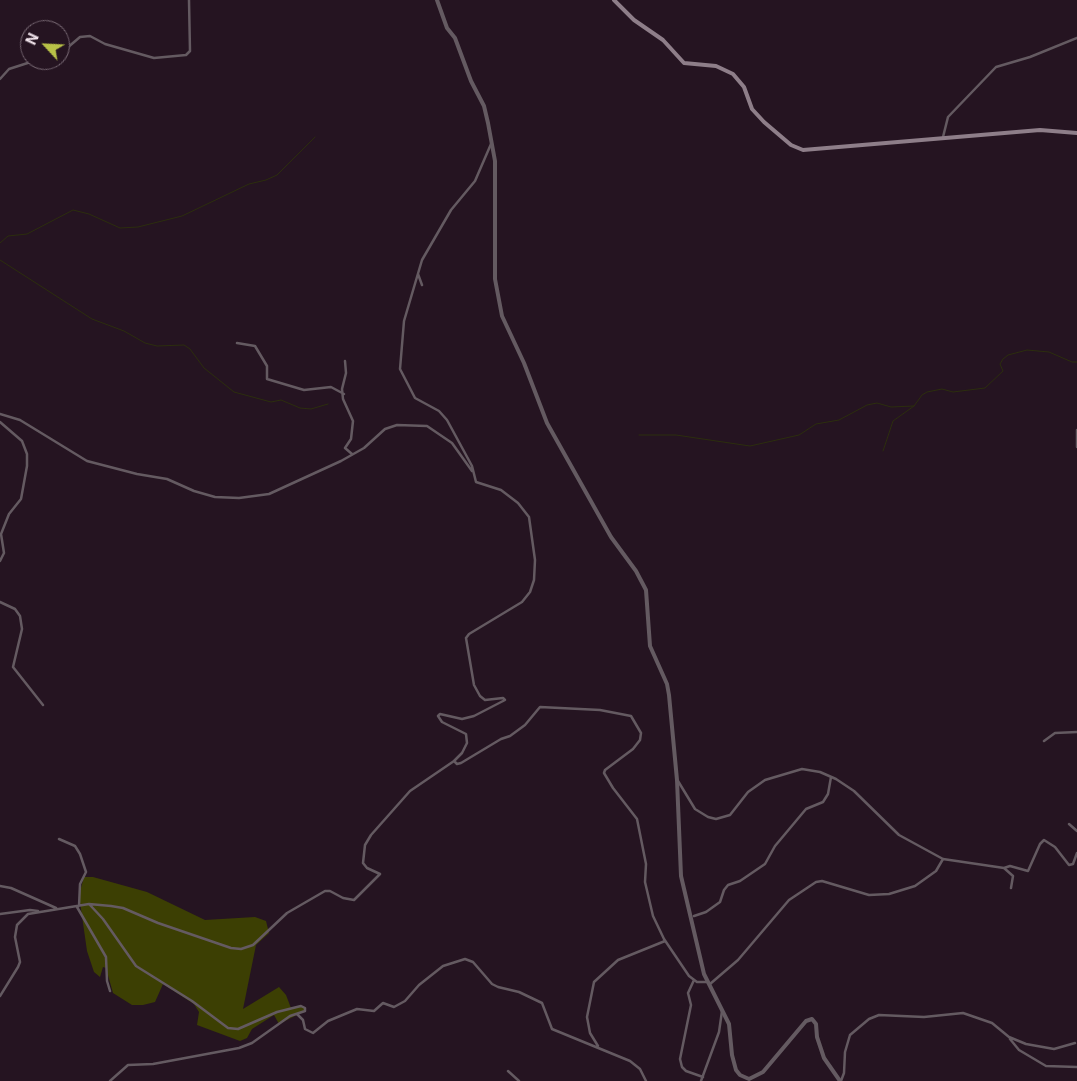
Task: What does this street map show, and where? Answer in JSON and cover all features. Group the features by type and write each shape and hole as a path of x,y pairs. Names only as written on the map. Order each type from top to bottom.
{"main road":[{"path":"614,0 634,20 662,40 684,63 716,66 732,74 744,87 752,108 780,136 797,148 812,150 943,137 1040,130 1077,133"}],"street":[{"path":"70,46 80,37 90,36 105,44 117,45 154,58 186,55 190,50 188,0"},
{"path":"437,0 447,28 455,38 471,82 484,106 491,143 496,197 493,225 495,278 502,316 524,363 547,423 611,537 636,571 646,590 650,646 667,684 669,695 677,780 681,876 700,959 708,984 729,1024 732,1055 740,1075 749,1078 763,1072 806,1022 812,1019 816,1024 816,1037 822,1053 841,1081"},
{"path":"943,137 948,117 996,67 1030,57 1077,38"},
{"path":"0,79 9,69 20,65"},
{"path":"0,996 12,980 20,962 15,936 17,924 28,914 89,904 124,908 231,948 247,948 262,938 287,913 316,895 330,891 350,900 356,898 380,874 367,868 363,863 365,845 371,835 410,791 454,761 462,753 467,738 462,732 439,720 438,716 440,714 462,719 474,716 505,700 503,698 486,700 480,696 474,685 466,638 469,634 522,602 528,596 534,580 534,545 529,517 518,503 501,490 476,482 456,435 446,420 439,411 415,398 401,375 403,326 422,260 448,215 475,180 491,143"},
{"path":"418,272 422,286"},
{"path":"237,343 255,346 267,366 267,379 304,390 331,388 344,394"},
{"path":"344,361 346,373 342,389 343,399 353,421 350,439 345,448 352,454"},
{"path":"0,414 20,420 96,464 167,479 206,495 239,498 269,494 352,454 390,426 425,424 457,448 474,474"},
{"path":"0,422 22,441 27,466 21,499 9,514 1,534 4,553 0,562"},
{"path":"1077,430 1077,448"},
{"path":"0,602 14,609 20,616 22,629 13,667 43,705"},
{"path":"454,761 457,764 461,763 501,739 510,736 525,725 540,707 600,710 631,716 641,733 640,740 633,749 605,770 604,773 612,788 637,819 646,864 646,882 653,916 665,941 686,973 694,980 708,984"},
{"path":"1044,741 1055,733 1077,732"},
{"path":"677,780 695,809 708,817 716,819 730,815 755,786 772,777 802,769 810,769 832,777 867,802 899,835 944,859 1004,868 1010,866 1028,871 1040,844 1044,840 1055,847 1069,865 1073,864 1077,853"},
{"path":"694,916 706,912 720,902 728,885 740,882 765,864 775,846 806,809 823,802 828,794 832,777"},
{"path":"1068,824 1077,831"},
{"path":"59,839 75,846 80,854 86,872 80,884 78,906 106,957 107,982 110,991"},
{"path":"708,984 735,964 789,900 816,882 822,881 869,895 889,894 915,886 936,871 944,859"},
{"path":"1004,868 1013,876 1011,888"},
{"path":"0,886 26,894 57,909"},
{"path":"89,904 102,918 136,966 192,1001 228,1028 238,1029 277,1012 301,1006 305,1008 305,1011 275,1026 252,1043 239,1048 153,1064 128,1065 110,1081"},
{"path":"0,914 30,910 40,912"},
{"path":"598,1047 590,1033 587,1016 594,982 618,960 665,941"},
{"path":"296,1014 303,1020 305,1029 312,1033 328,1021 358,1010 376,1010 383,1003 394,1007 405,1001 419,985 442,966 465,959 473,962 492,984 519,992 542,1003 552,1029 630,1061 640,1069 646,1081"},
{"path":"694,980 688,993 691,1005 680,1059 682,1067 686,1071 703,1077"},
{"path":"701,1081 719,1032 722,1010"},
{"path":"841,1081 844,1073 845,1052 850,1035 869,1019 879,1015 930,1016 963,1013 992,1023 1009,1037 1019,1050 1046,1066 1077,1067"},
{"path":"1009,1037 1038,1047 1054,1049 1075,1043"},
{"path":"508,1071 519,1081"}],"shaded area":[{"path":"84,877 93,877 147,892 205,920 255,917 266,921 269,933 256,945 243,1009 279,987 286,995 291,1008 301,1006 305,1008 305,1011 279,1024 274,1015 252,1029 247,1038 240,1041 197,1025 199,1012 194,1004 163,984 155,1002 132,1005 113,993 106,968 103,967 100,977 94,972 87,951 79,895"}],"waterway":[{"path":"0,243 8,236 27,234 73,210 89,214 120,228 138,227 182,216 249,184 277,175 315,137"},
{"path":"0,260 92,319 124,331 145,343 157,346 184,345 190,349 204,368 234,392 271,402 281,400 300,408 311,409 328,404"},
{"path":"883,451 893,421 914,406 922,395 927,392 942,389 953,392 985,388 1003,371 1000,364 1003,359 1008,355 1027,350 1049,352 1072,362 1077,362"},
{"path":"639,435 676,435 750,446 799,435 816,424 839,420 867,405 877,403 891,407 914,406"}]}
